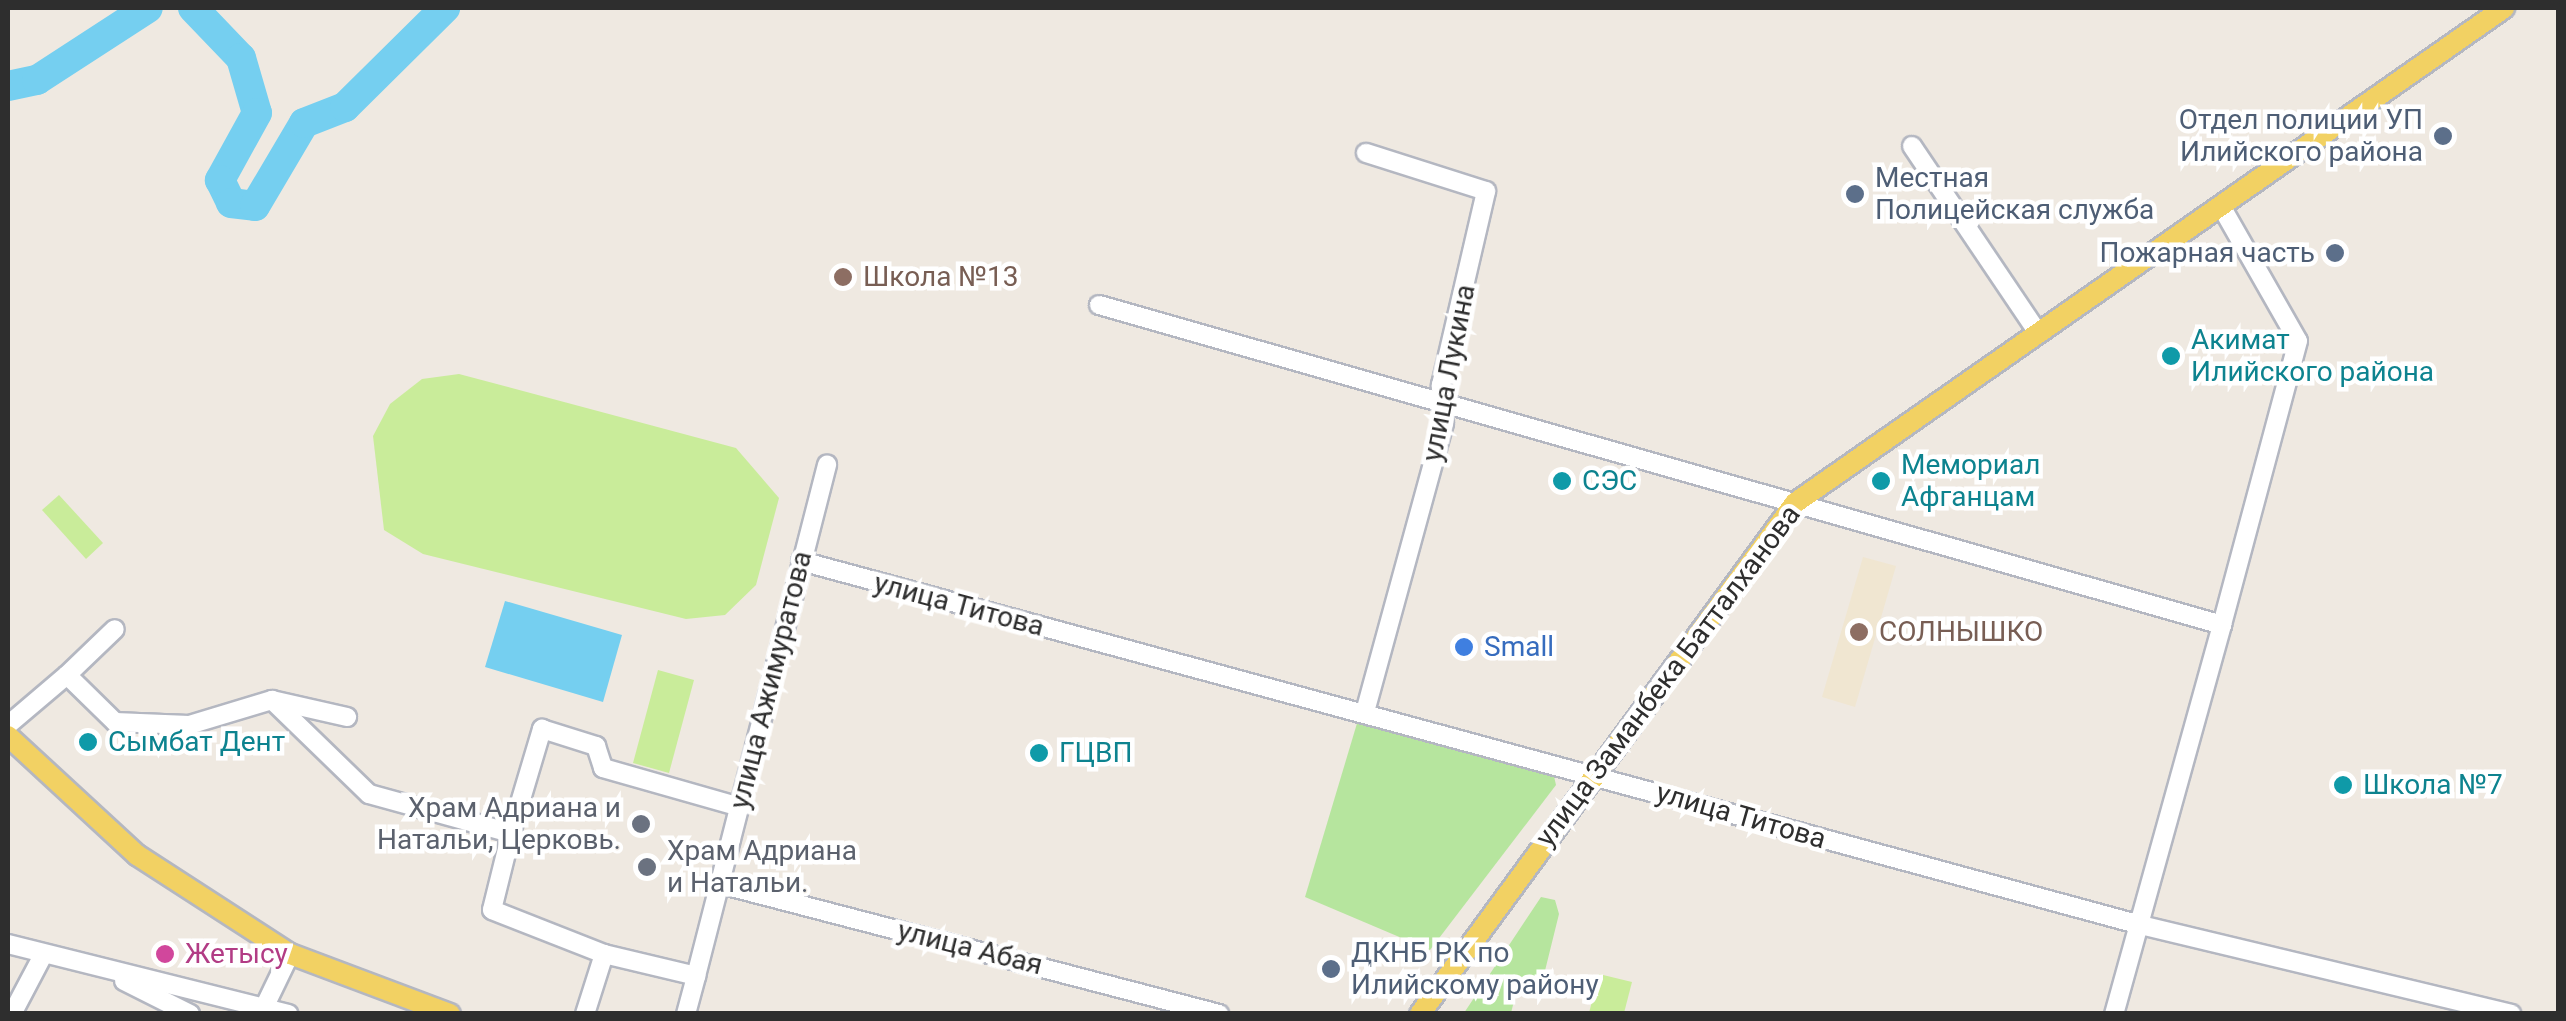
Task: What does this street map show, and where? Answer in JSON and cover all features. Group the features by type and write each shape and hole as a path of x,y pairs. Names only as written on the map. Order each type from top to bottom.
{"main road":[{"name":"улица Заманбека Батталханова","path":"1420,1014 1590,774 1796,503 2036,330 2504,8"},
{"path":"8,736 137,855 290,954 450,1014"}],"street":[{"path":"1912,146 2036,330"},
{"name":"улица Лукина","path":"1364,712 1442,403 1486,190 1480,181 1366,153"},
{"path":"2114,1014 2298,341 2221,206"},
{"path":"1100,305 2222,626"},
{"name":"улица Ажимуратова","path":"686,1014 827,464"},
{"name":"улица Титова","path":"800,561 2141,925 2511,1014"},
{"path":"8,725 116,629"},
{"path":"67,674 115,722 190,725 272,700 347,717"},
{"path":"272,700 369,794 511,832"},
{"path":"696,976 604,954 492,910 511,832 542,728 596,746 602,768 740,807"},
{"name":"улица Абая","path":"720,884 1219,1014"},
{"path":"8,948 42,957 65,952 190,1014"},
{"path":"8,948 288,1014"},
{"path":"260,1014 290,954"},
{"path":"585,1014 604,954"},
{"path":"12,1014 42,957"}],"shaded area":[{"name":"СОЛНЫШКО","path":"1863,557 1896,566 1855,707 1822,697"}],"green space":[{"path":"459,374 736,448 779,498 756,585 725,615 686,619 423,554 384,530 373,436 390,404 422,379"},
{"path":"59,495 103,543 86,559 42,510"},
{"path":"658,670 694,680 669,773 633,763"},
{"path":"1358,720 1553,772 1556,785 1430,950 1305,897"},
{"path":"1541,897 1555,900 1559,914 1539,995 1517,989 1511,1013 1464,1013"},
{"path":"1599,974 1632,982 1624,1013 1589,1013"}],"water":[{"path":"505,601 622,635 603,702 485,667"}],"waterway":[{"path":"8,86 37,80 148,8"},
{"path":"193,8 241,58 257,113 220,180 231,203 255,206 304,123 345,107 445,8"}],"place":[{"name":"Отдел полиции УП Илийского района","path":"2443,136"},
{"name":"Местная Полицейская служба","path":"1855,194"},
{"name":"Пожарная часть","path":"2335,253"},
{"name":"Школа №13","path":"843,277"},
{"name":"Акимат Илийского района","path":"2171,356"},
{"name":"СЭС","path":"1562,481"},
{"name":"Мемориал Афганцам","path":"1881,481"},
{"name":"СОЛНЫШКО","path":"1859,632"},
{"name":"Small","path":"1464,647"},
{"name":"Сымбат Дент","path":"88,742"},
{"name":"ГЦВП","path":"1039,753"},
{"name":"Школа №7","path":"2343,785"},
{"name":"Храм Адриана и Натальи, Церковь.","path":"641,824"},
{"name":"Храм Адриана и Натальи.","path":"647,867"},
{"name":"Жетысу","path":"165,954"},
{"name":"ДКНБ РК по Илийскому району","path":"1331,969"}]}
